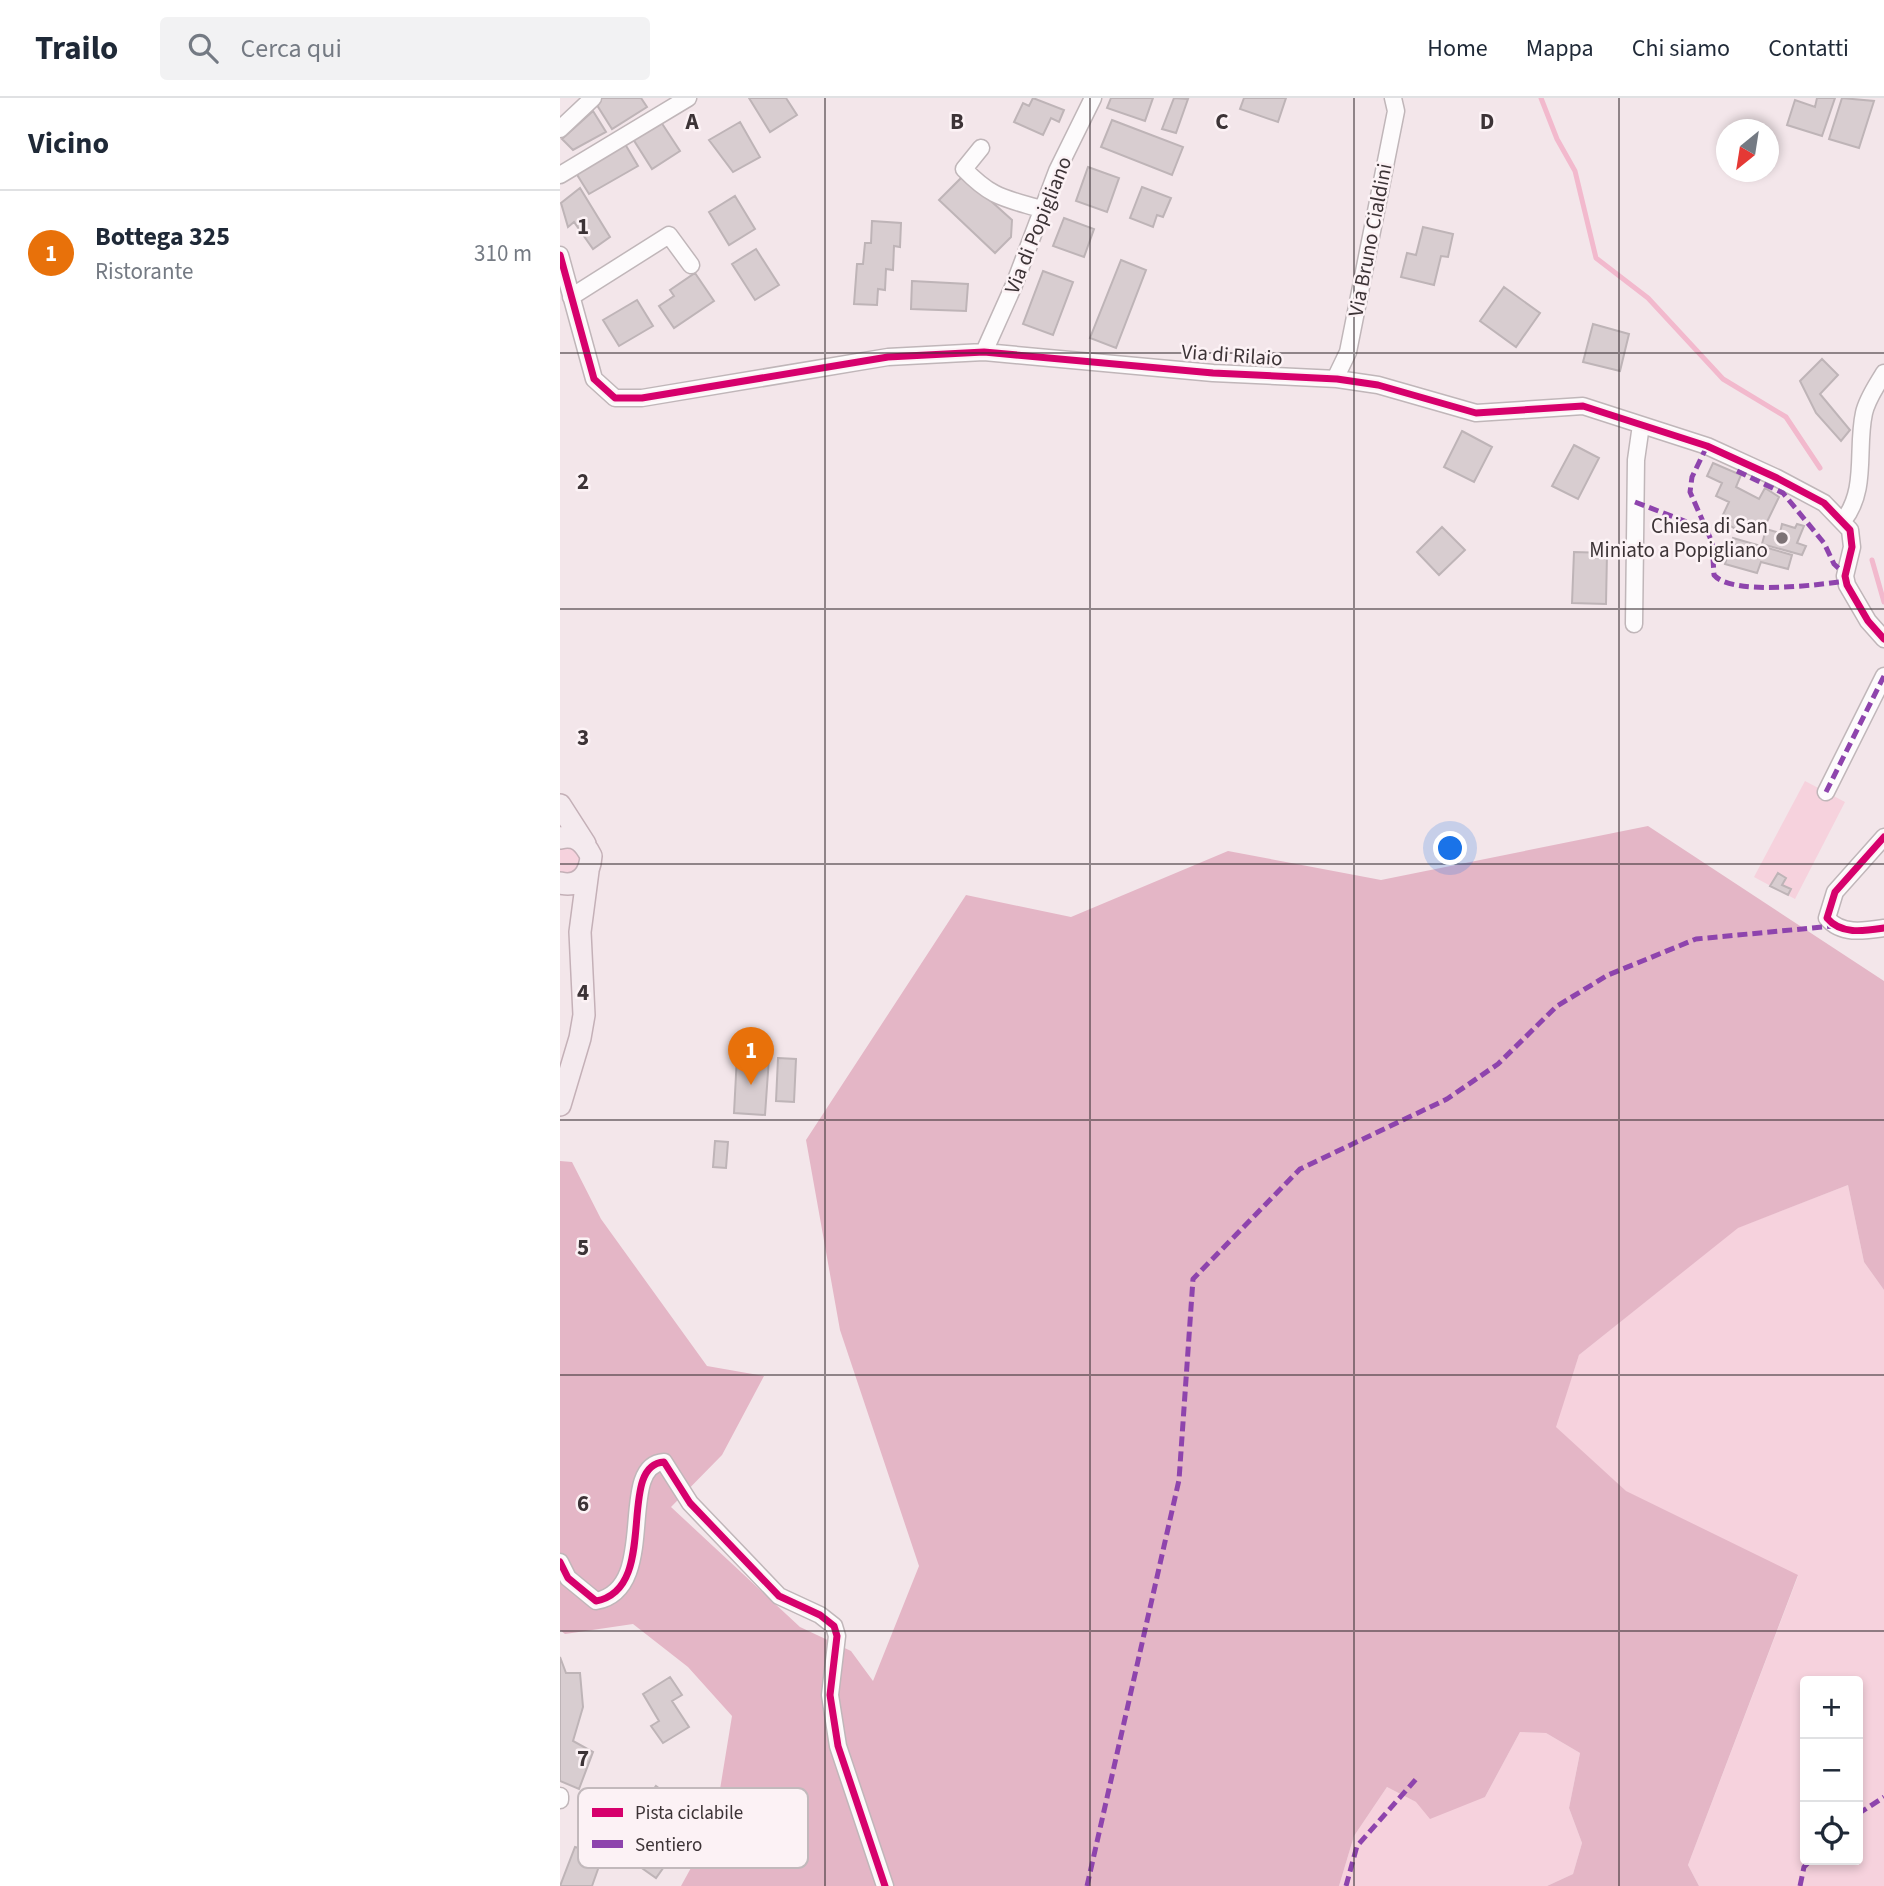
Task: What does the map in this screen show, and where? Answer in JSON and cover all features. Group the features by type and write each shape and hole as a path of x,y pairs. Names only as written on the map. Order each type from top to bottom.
{"main road":[{"path":"560,805 591,856 580,932 584,1015 560,1105"},
{"path":"560,838 577,839 585,844"},
{"path":"560,883 577,882 588,871"},
{"path":"560,890 580,932"}],"street":[{"path":"560,129 593,98"},
{"path":"560,175 688,98"},
{"name":"Via di Popigliano","path":"984,352 1014,285 1041,209 1093,98"},
{"name":"Via Bruno Cialdini","path":"1335,379 1348,352 1390,141 1394,99"},
{"path":"981,148 964,169 995,196 1041,209"},
{"path":"571,297 669,235 691,265"},
{"name":"Via di Rilaio","path":"560,255 594,379 615,398 642,398 888,358 984,352 1213,373 1335,379 1378,385 1476,413 1583,406 1707,446 1824,503 1843,521"},
{"path":"1884,373 1864,413 1863,460 1852,510 1843,521 1850,530 1852,547 1845,576 1847,585 1868,621 1884,639"},
{"path":"1634,624 1636,460 1641,425"},
{"path":"1826,792 1884,676"},
{"path":"1884,836 1835,892 1827,918 1833,926 1847,929 1884,928"},
{"path":"560,1562 568,1578 596,1601 609,1598 619,1591 631,1564 642,1485 650,1469 657,1463 664,1462 690,1503 779,1597 820,1615 834,1626 837,1636 830,1695 838,1746 885,1886"}],"shaded area":[{"path":"1805,781 1845,802 1795,899 1754,877"},
{"path":"1648,826 1884,981 1884,1290 1864,1262 1848,1185 1738,1228 1579,1355 1556,1427 1626,1491 1798,1575 1688,1865 1699,1886 1547,1886 1573,1874 1582,1843 1569,1808 1580,1753 1546,1733 1520,1732 1485,1797 1430,1819 1416,1802 1387,1787 1354,1836 1339,1886 681,1886 691,1868 808,1868 808,1788 720,1788 732,1716 688,1667 633,1624 565,1634 560,1630 560,1161 572,1162 601,1219 707,1366 764,1376 722,1455 671,1507 800,1627 851,1651 873,1681 919,1566 840,1330 806,1140 966,895 1071,917 1228,851 1381,880"},
{"path":"567,838 589,866 560,881 560,840"},
{"path":"1848,1185 1864,1262 1884,1290 1884,1886 1699,1886 1688,1865 1798,1576 1625,1491 1555,1427 1579,1355 1737,1228"},
{"path":"1520,1732 1546,1733 1580,1753 1569,1808 1582,1843 1573,1874 1547,1886 1339,1886 1354,1836 1387,1787 1416,1802 1485,1797"}],"building":[{"path":"602,98 641,98 647,107 612,129 595,102"},
{"path":"749,98 786,98 797,115 770,132"},
{"path":"1033,98 1064,110 1059,122 1051,118 1043,135 1014,122 1023,103 1029,106"},
{"path":"1111,98 1153,98 1145,121 1107,108"},
{"path":"1174,98 1188,99 1176,133 1162,129"},
{"path":"1244,98 1286,98 1278,122 1240,109"},
{"path":"1817,98 1835,98 1822,136 1787,125 1795,100 1815,107"},
{"path":"1842,98 1874,101 1859,148 1829,139"},
{"path":"593,111 606,132 573,150 562,139"},
{"path":"1112,120 1183,147 1172,175 1101,147"},
{"path":"661,122 680,151 652,169 633,139"},
{"path":"740,122 760,157 733,172 709,140"},
{"path":"625,144 638,166 589,194 576,173"},
{"path":"1088,167 1119,178 1107,212 1076,201"},
{"path":"963,176 1012,220 1011,237 995,253 939,200"},
{"path":"1142,187 1171,198 1163,217 1157,215 1153,227 1130,218"},
{"path":"580,188 610,237 593,249 574,222 568,227 561,203"},
{"path":"735,196 755,229 729,245 709,212"},
{"path":"1064,218 1094,229 1084,257 1053,246"},
{"path":"872,221 901,223 900,247 894,246 893,270 886,269 885,290 878,289 877,305 854,304 857,264 863,264 865,243 871,243"},
{"path":"1423,227 1453,234 1448,257 1441,256 1434,285 1401,277 1407,253 1416,255"},
{"path":"756,249 779,285 755,300 732,264"},
{"path":"1121,260 1146,270 1116,348 1090,338"},
{"path":"1043,271 1073,282 1053,335 1023,324"},
{"path":"695,273 714,301 674,328 659,306 674,296 670,290"},
{"path":"912,281 968,284 966,311 911,309"},
{"path":"1504,287 1540,313 1516,347 1480,321"},
{"path":"637,300 653,326 619,346 603,320"},
{"path":"1593,324 1629,334 1620,371 1583,362"},
{"path":"1822,359 1838,375 1820,394 1850,430 1841,441 1816,413 1800,381"},
{"path":"1462,431 1492,447 1474,482 1444,467"},
{"path":"1574,445 1599,458 1578,499 1552,486"},
{"path":"1713,463 1741,475 1736,487 1759,499 1765,488 1779,497 1764,528 1756,525 1754,530 1741,525 1738,530 1720,521 1729,502 1716,496 1722,483 1707,476"},
{"name":"Chiesa di San Miniato a Popigliano","path":"1782,524 1795,528 1797,524 1804,526 1797,543 1806,546 1802,555 1762,544 1766,529 1780,533"},
{"path":"1442,527 1465,550 1439,575 1417,552"},
{"path":"1733,538 1792,555 1788,569 1761,562 1757,573 1725,564"},
{"path":"1574,552 1607,553 1606,604 1572,603"},
{"path":"1778,873 1786,878 1782,885 1791,889 1788,895 1770,886"},
{"path":"737,1056 769,1058 765,1115 734,1113"},
{"path":"778,1058 796,1059 794,1102 776,1101"},
{"path":"715,1141 728,1142 726,1168 713,1167"},
{"path":"560,1657 566,1673 580,1673 583,1707 573,1741 593,1752 579,1788 560,1781"},
{"path":"670,1677 682,1695 672,1701 689,1727 663,1743 651,1726 659,1721 643,1694"},
{"path":"575,1847 578,1848 578,1868 598,1868 592,1886 560,1886"},
{"path":"642,1868 663,1868 656,1878"}],"waterway":[{"path":"1541,98 1557,139 1575,171 1596,258 1648,298 1723,379 1786,417 1820,468"},
{"path":"1872,560 1884,602"}],"marked path":[{"path":"1707,446 1692,477 1690,492 1712,542 1714,575 1724,581 1756,587 1846,581"},
{"path":"1737,471 1783,493 1824,543 1834,564 1845,574"},
{"path":"1635,502 1705,529"},
{"path":"1826,792 1884,676"},
{"path":"1087,1886 1179,1480 1193,1279 1300,1169 1447,1099 1498,1064 1557,1006 1608,975 1696,939 1833,926"},
{"path":"1346,1886 1357,1846 1418,1777"},
{"path":"1863,1811 1884,1797"},
{"path":"1800,1886 1806,1865"}],"cycle path":[{"path":"560,255 594,379 615,398 642,398 888,357 984,352 1213,373 1337,379 1378,385 1476,413 1583,406 1707,446 1824,503 1850,530 1852,547 1845,576 1847,585 1868,621 1884,639"},
{"path":"1884,837 1835,892 1827,918 1846,929 1861,931 1884,928"},
{"path":"560,1562 568,1578 596,1601 616,1592 627,1575 633,1553 642,1483 650,1468 664,1462 690,1503 779,1596 820,1615 834,1626 837,1636 830,1695 838,1746 885,1886"}],"place":[{"name":"Chiesa di San Miniato a Popigliano","path":"1782,538"},
{"name":"Bottega 325","path":"751,1085"}]}
